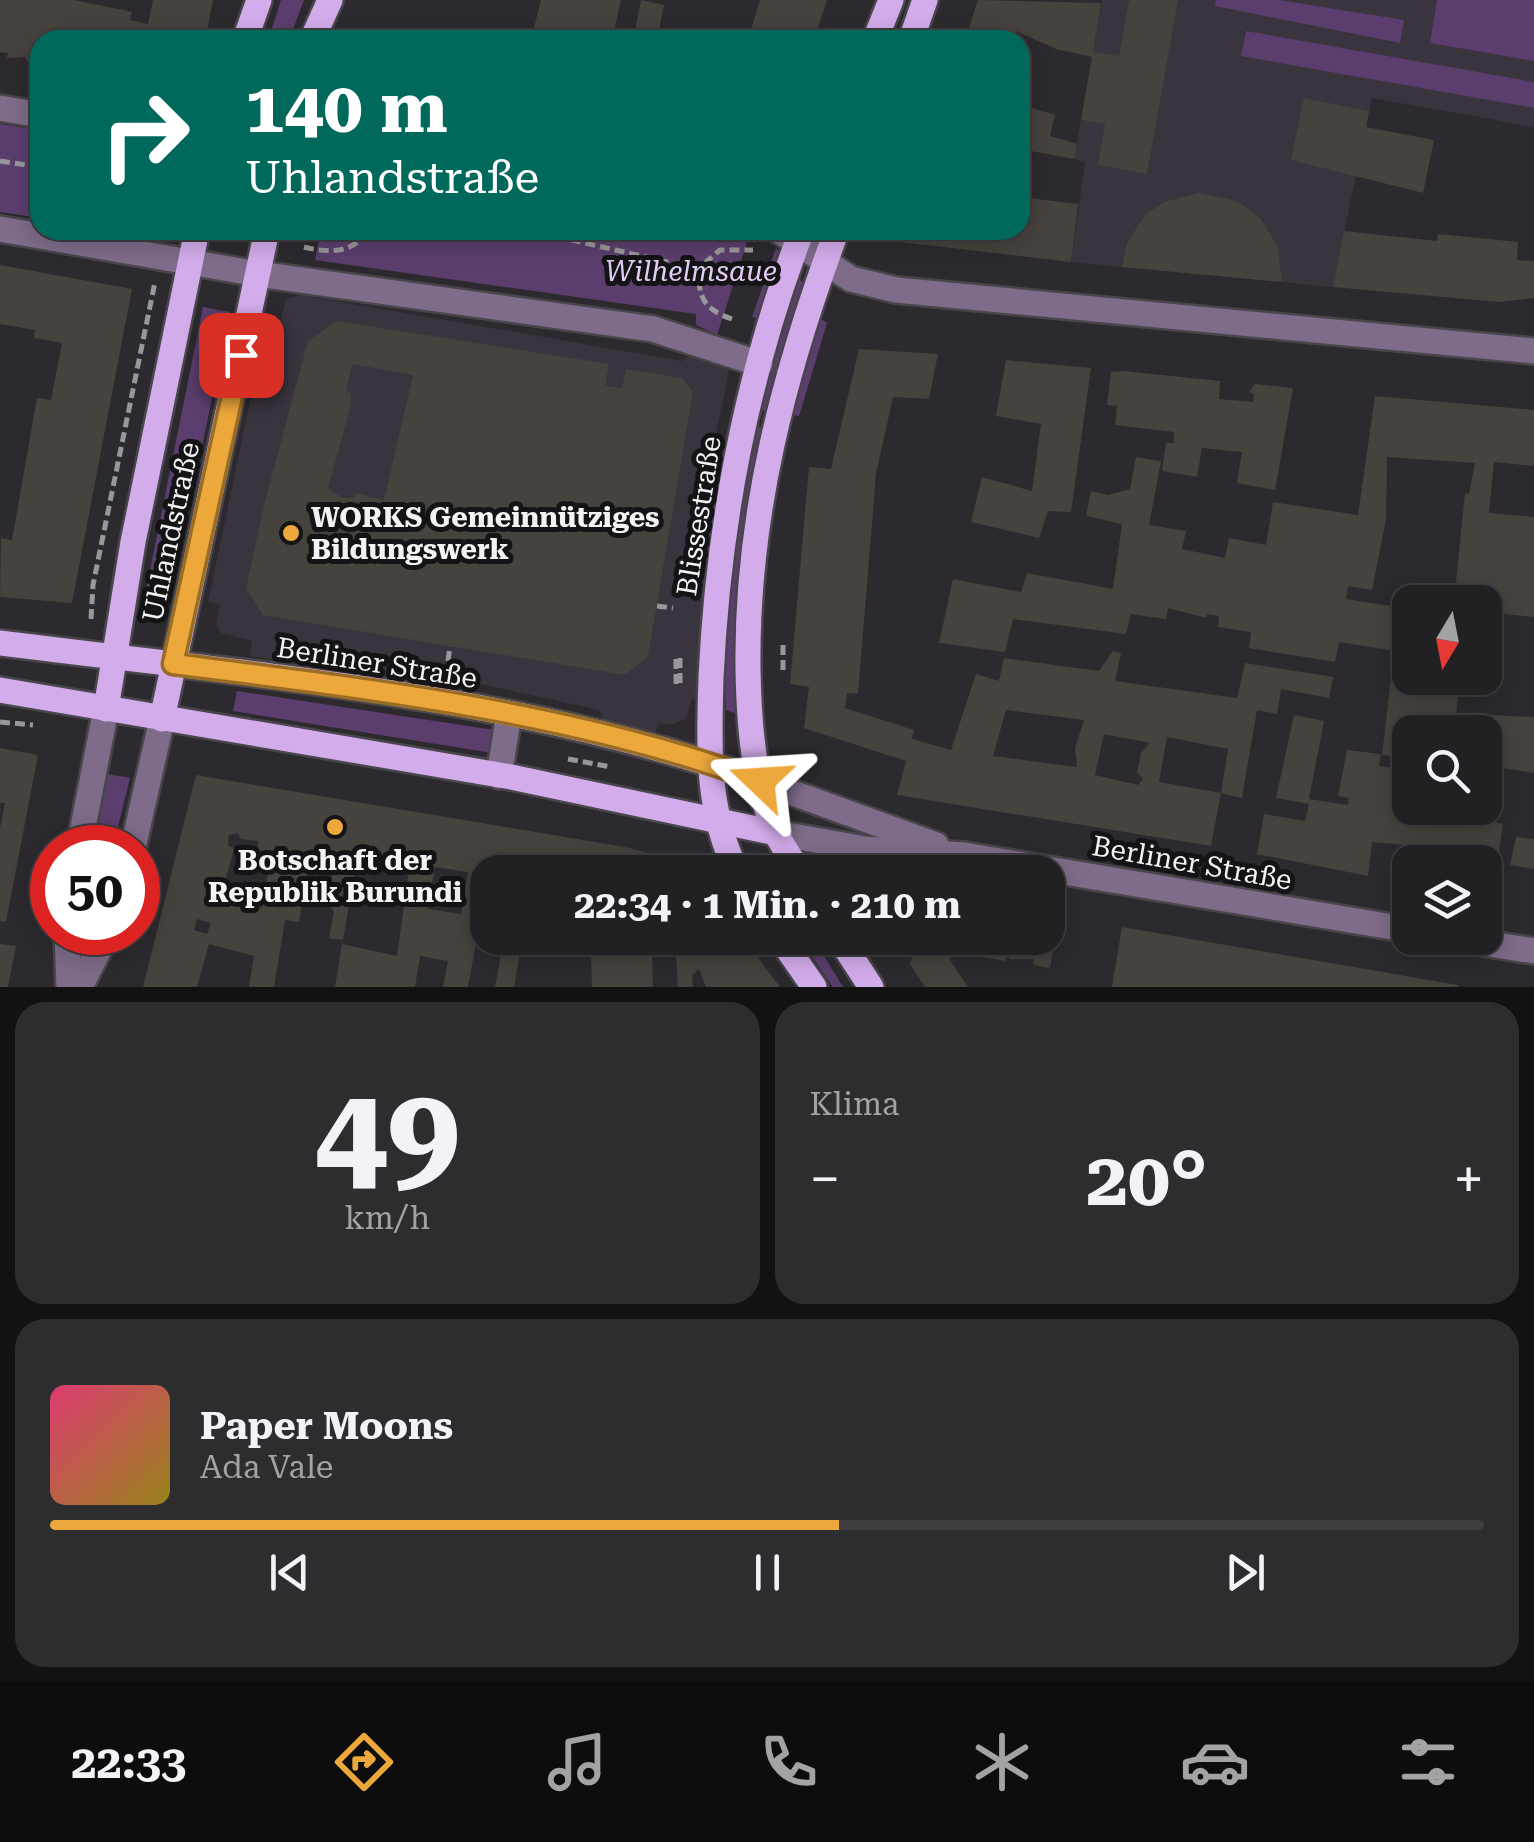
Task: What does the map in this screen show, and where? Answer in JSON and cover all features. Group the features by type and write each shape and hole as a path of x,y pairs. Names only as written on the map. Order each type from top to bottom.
{"main road":[{"path":"249,30 260,0"},
{"path":"316,30 330,0"},
{"path":"879,30 891,0"},
{"path":"914,30 926,0"},
{"name":"Uhlandstraße","path":"106,709 195,240"},
{"name":"Uhlandstraße","path":"162,718 265,240"},
{"name":"Blissestraße","path":"730,855 715,820 709,762 717,582 725,516 791,240"},
{"name":"Blissestraße","path":"790,855 776,833 760,781 748,702 756,526 780,406 833,240"},
{"name":"Berliner Straße","path":"0,644 173,664 509,714 709,762 760,781"},
{"name":"Berliner Straße","path":"0,690 499,776 776,833"},
{"path":"792,955 814,987"},
{"path":"850,955 871,987"}],"street":[{"path":"0,108 30,113"},
{"path":"0,229 30,234"},
{"path":"63,240 258,274 653,329 760,364"},
{"path":"799,240 824,263 862,284 941,297 1534,352"},
{"name":"Uhlandstraße","path":"83,825 106,709"},
{"path":"499,776 509,714"},
{"name":"Uhlandstraße","path":"138,825 162,718"},
{"name":"Berliner Straße","path":"760,781 964,855"},
{"name":"Berliner Straße","path":"776,833 865,849 964,855"},
{"name":"Berliner Straße","path":"1065,872 1392,927"},
{"path":"1502,946 1534,951"},
{"path":"68,955 69,987"},
{"path":"80,987 96,955"}],"path":[{"path":"0,161 30,166"},
{"path":"304,247 331,251 352,248 359,240"},
{"path":"572,240 698,269"},
{"path":"698,269 720,250 753,250"},
{"path":"698,269 702,303 711,312 732,319"},
{"path":"92,586 152,296"},
{"path":"656,606 673,608"},
{"path":"783,645 783,672"},
{"path":"448,661 450,646"},
{"path":"678,658 678,688"},
{"path":"0,722 39,726"},
{"path":"561,758 614,767"}],"shaded area":[{"path":"1102,0 1534,0 1534,127 1372,98 1333,287 1071,262 1085,163 1074,159"},
{"path":"301,295 682,361 694,351 726,366 729,372 699,511 711,517 702,602 700,701 692,698 686,719 671,725 658,723 655,733 604,720 599,710 467,681 429,675 418,682 250,656 252,641 221,633 216,624 220,604 208,602 266,325 279,326 286,299"}],"green space":[{"path":"281,0 304,0 293,30 271,30"},
{"path":"1216,0 1279,0 1404,20 1400,43 1215,6"},
{"path":"1437,0 1534,0 1534,61 1430,43"},
{"path":"1246,31 1534,82 1534,108 1241,56"},
{"path":"0,124 30,128 30,216 0,212"},
{"name":"Wilhelmsaue","path":"319,240 748,240 717,335 696,325 696,314 315,260"},
{"path":"776,248 783,254 761,320 752,317"},
{"path":"799,280 805,283 767,411 759,410"},
{"path":"203,307 230,312 229,318 170,598 145,595"},
{"path":"820,318 827,323 799,416 788,414"},
{"path":"755,426 763,428 741,550 737,714 726,710 729,603"},
{"path":"237,691 494,730 492,753 233,711"},
{"path":"108,774 130,778 118,825 96,825"},
{"path":"811,955 823,955 843,987 833,987"}],"building":[{"path":"0,0 74,0 132,12 130,20 148,24 153,0 213,0 207,30 30,30 28,62 25,57 7,58 8,53 0,52"},
{"path":"541,0 621,0 614,30 534,30"},
{"path":"641,0 664,5 659,30 635,30"},
{"path":"760,0 827,0 817,30 751,30"},
{"path":"978,0 1101,3 1093,52 1119,56 1129,0 1178,0 1147,174 1098,165 1105,124 1081,120 1092,57 1056,49 1030,37 1030,30 968,30"},
{"path":"1304,98 1369,111 1366,127 1434,140 1423,193 1291,160"},
{"path":"1030,107 1055,115 1050,136 1077,144 1074,159 1030,151"},
{"path":"1199,193 1237,201 1261,219 1278,247 1282,282 1122,267 1127,243 1145,215 1164,202"},
{"path":"1030,198 1078,204 1071,262 900,242 1030,240"},
{"path":"1344,231 1437,241 1438,234 1518,242 1517,260 1534,261 1534,298 1499,302 1333,287"},
{"path":"0,265 132,289 72,603 0,597 1,538 12,540 37,398 51,400 62,343 34,338 35,330 0,324"},
{"path":"337,321 609,364 605,386 622,388 626,369 682,378 693,392 648,656 625,675 263,615 246,589 308,341","holes":["352,364 413,375 384,500 356,493 355,498 343,498 328,488 351,405 351,393 346,392"]},
{"path":"859,349 938,354 929,399 893,397 876,474 858,694 847,693 845,708 914,730 912,739 951,750 976,674 999,681 1004,658 1099,671 1113,651 1121,653 1115,681 1237,698 1245,663 1333,677 1329,698 1281,689 1277,714 1257,710 1242,798 1221,793 1211,846 897,795 906,761 804,728 809,687 790,684 809,467 831,469","holes":["1006,710 1084,720 1075,748 1077,767 993,756","1104,734 1150,743 1141,753 1137,772 1143,779 1138,785 1095,775","1167,737 1228,749 1221,793 1159,782"]},
{"path":"1006,360 1091,368 1071,512 1048,511 1039,538 971,522 982,477 1032,491 1041,424 996,416"},
{"path":"1111,372 1220,381 1219,399 1253,402 1254,394 1249,392 1255,384 1293,388 1275,490 1237,483 1242,452 1202,448 1197,477 1162,471 1166,443 1174,443 1174,432 1115,425 1117,406 1107,405"},
{"path":"1375,396 1534,410 1534,466 1494,462 1489,513 1534,517 1534,617 1502,614 1502,585 1456,585 1465,493 1469,494 1475,463 1387,457 1386,519 1372,590 1348,586 1346,599 1392,606 1392,656 1390,650 1339,642 1335,662 1249,648 1251,632 1218,627 1219,616 1207,614 1206,618 1168,608 1166,619 1131,614 1126,634 1013,619 1005,652 939,643 953,579 1021,592 1027,573 1113,589 1122,524 1086,516 1091,491 1108,495 1130,489 1136,457 1161,461 1149,525 1186,531 1182,549 1225,558 1229,538 1266,545 1273,502 1358,515"},
{"path":"1392,670 1392,695 1458,697 1456,715 1392,715 1392,756 1382,755"},
{"path":"1294,715 1324,721 1309,799 1348,805 1349,798 1338,796 1347,750 1381,754 1379,766 1392,767 1392,825 1502,824 1503,824 1500,845 1372,842 1368,876 1257,854 1264,814 1305,821 1309,804 1276,798"},
{"path":"1502,716 1534,717 1534,773 1502,768"},
{"path":"0,748 38,755 6,922 0,921 0,828 5,803 0,803"},
{"path":"196,775 655,855 470,855 470,955 474,955 468,987 443,987 448,961 420,956 415,987 335,987 342,944 397,956 410,863 357,857 343,940 329,938 334,912 328,903 336,853 311,849 299,922 285,920 274,987 249,987 254,956 209,944 197,987 143,987 151,955 160,955 160,919","holes":["238,833 241,839 258,841 258,864 269,867 262,908 221,896 234,849 228,845 229,835","435,867 468,872 461,914 428,909","197,919 211,923 207,934 194,930"]},
{"path":"1516,837 1534,839 1534,869 1510,865"},
{"path":"1122,927 1458,985 1458,987 1112,987"},
{"path":"0,944 16,946 8,987 0,987"},
{"path":"501,955 519,955 514,987 495,987"},
{"path":"591,955 676,955 652,956 653,987 592,987"},
{"path":"676,955 756,955 780,987 706,987 699,969 692,975 693,987 678,987"},
{"path":"913,955 951,955 950,960 968,987 925,987 910,964"},
{"path":"970,955 1007,955 1006,961"},
{"path":"1008,955 1052,955 1050,968 1033,965 1034,959 1010,959"}],"place":[{"name":"WORKS Gemeinnütziges Bildungswerk","path":"291,533"},
{"name":"Botschaft der Republik Burundi","path":"335,827"}],"route":[{"path":"241,355 173,664 509,714 669,750 760,781"}]}
